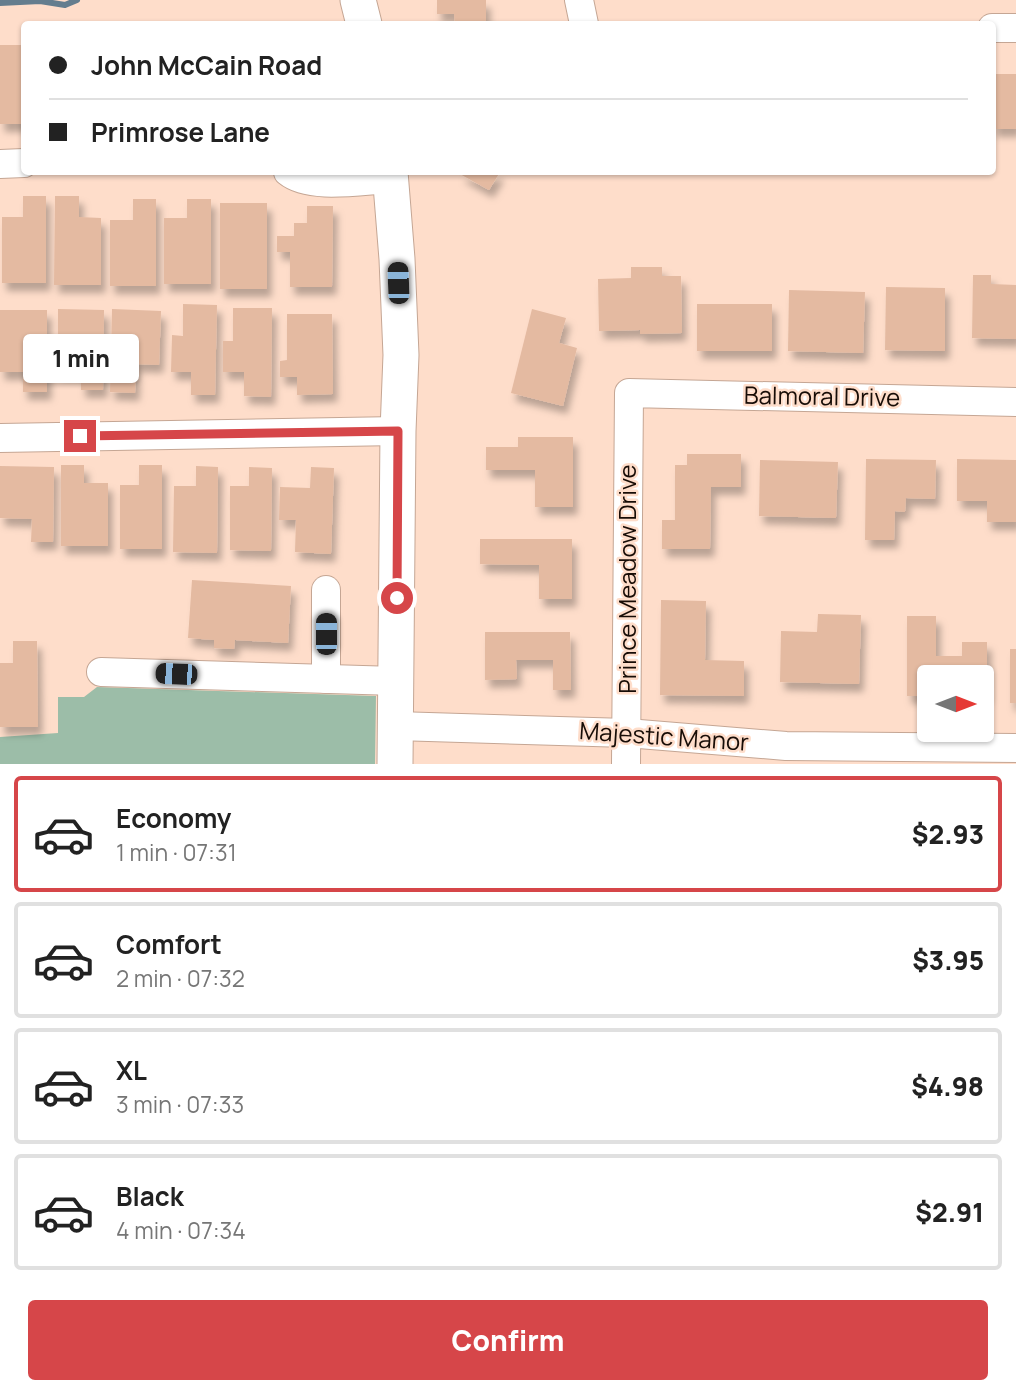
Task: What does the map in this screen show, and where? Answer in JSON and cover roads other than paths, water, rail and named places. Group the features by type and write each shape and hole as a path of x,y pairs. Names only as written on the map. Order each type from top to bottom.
{"main road":[{"path":"358,0 363,21"},
{"path":"390,175 401,355 395,764"}],"street":[{"path":"579,0 583,21"},
{"path":"996,28 1016,28"},
{"path":"0,164 21,163"},
{"path":"292,175 314,182 390,175"},
{"name":"Balmoral Drive","path":"629,393 1016,402"},
{"name":"Prince Meadow Drive","path":"626,764 629,393"},
{"path":"0,438 398,431"},
{"path":"326,590 326,679"},
{"path":"101,672 396,681"},
{"name":"Majestic Manor","path":"396,726 627,733 786,746 1016,748"}],"waterway":[{"path":"0,3 40,1 65,5 77,0"}]}
